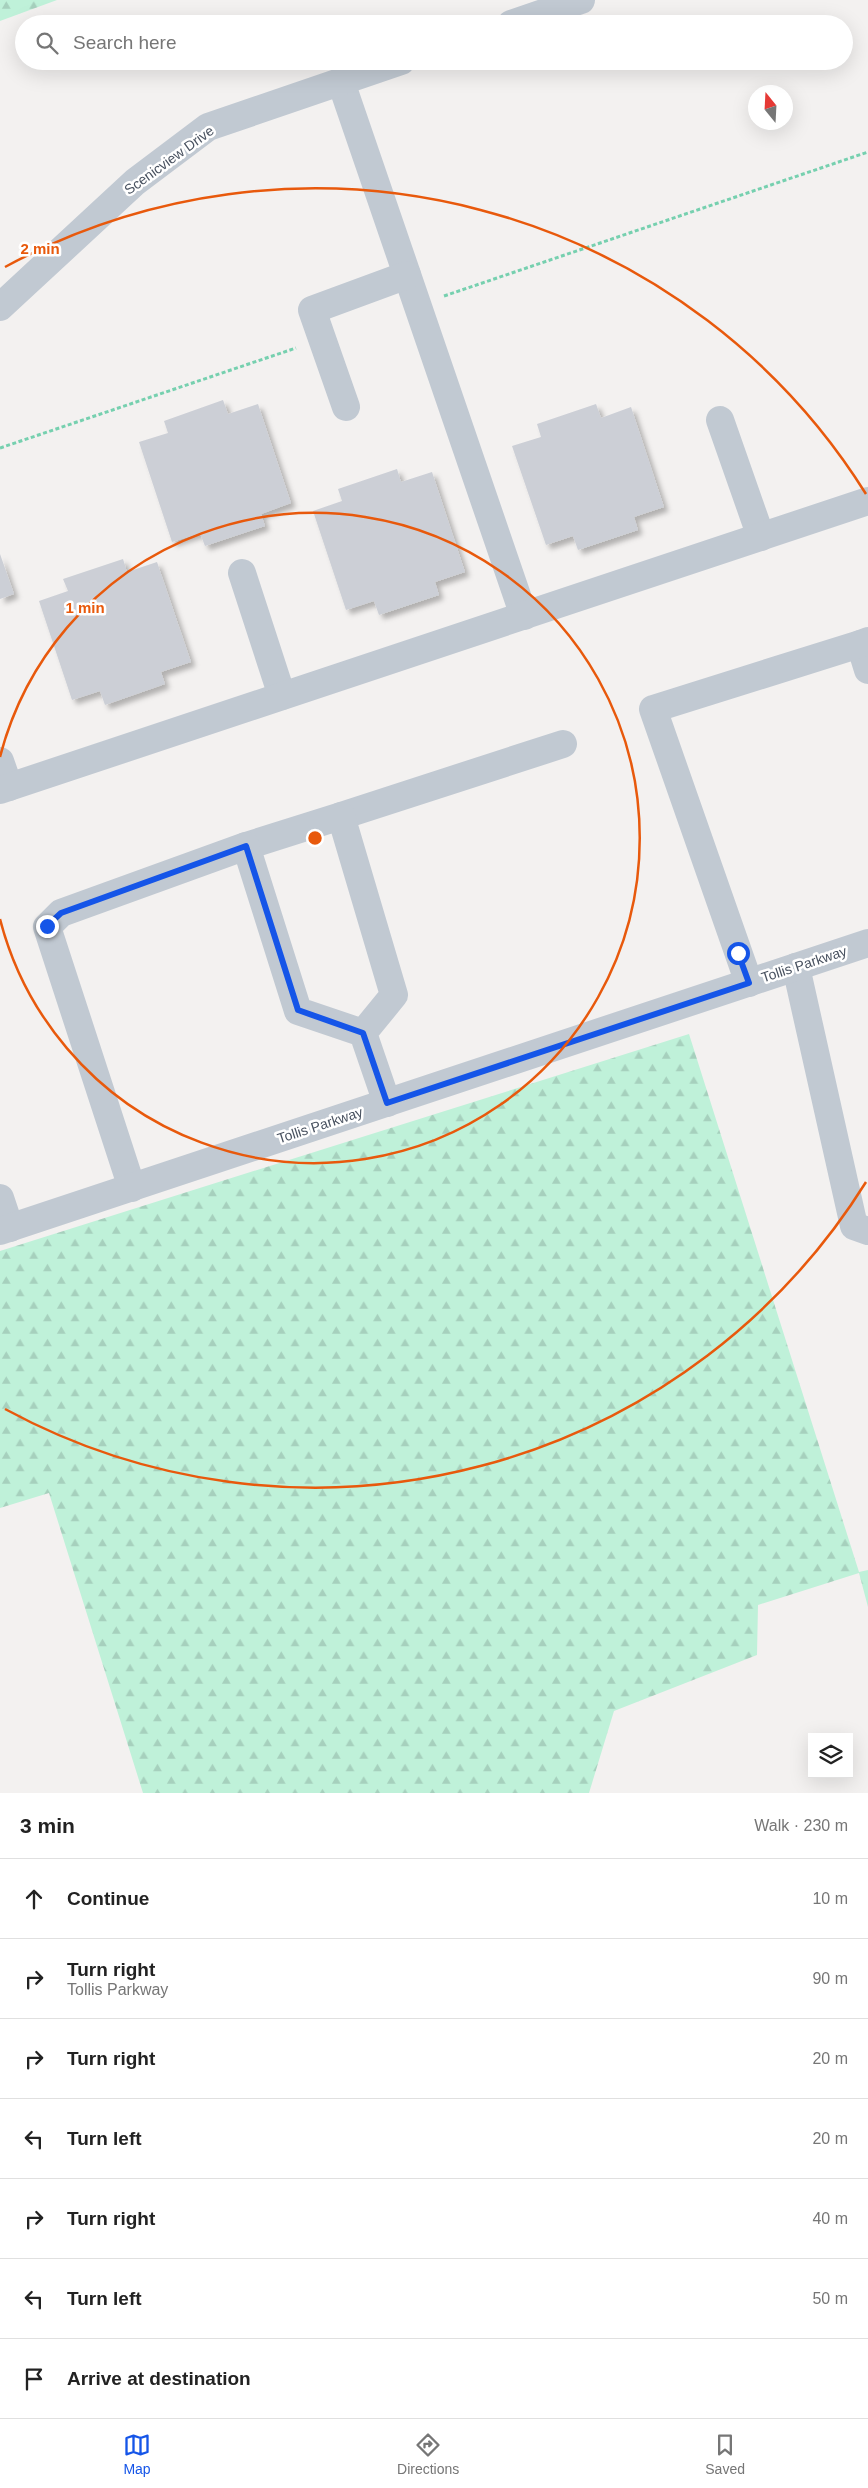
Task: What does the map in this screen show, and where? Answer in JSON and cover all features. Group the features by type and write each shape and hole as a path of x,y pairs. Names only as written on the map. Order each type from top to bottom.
{"street":[{"path":"537,15 581,0"},
{"name":"Scenicview Drive","path":"0,307 135,182 208,127 375,70"},
{"path":"341,82 524,616"},
{"path":"346,407 312,310 407,276"},
{"path":"720,420 761,537"},
{"path":"0,761 4,789 868,501"},
{"path":"242,574 282,696"},
{"path":"749,983 653,709 864,642 868,670"},
{"path":"132,1188 47,926 61,913 246,846 563,744"},
{"path":"341,816 394,994 363,1033"},
{"path":"246,846 298,1010 363,1033"},
{"name":"Tollis Parkway","path":"5,1229 868,943"},
{"path":"796,967 854,1226 868,1231"},
{"path":"363,1033 387,1103"},
{"path":"0,1198 5,1229"}],"path":[{"path":"418,305 868,152"},
{"path":"0,448 322,339"}],"green space":[{"path":"0,0 57,0 15,15 0,21"},
{"path":"689,1034 859,1572 868,1570 868,1607 859,1573 758,1605 757,1655 614,1711 589,1793 143,1793 49,1493 0,1508 0,1251"}],"building":[{"path":"223,400 228,414 258,404 291,503 261,514 265,526 205,546 200,533 172,542 139,442 168,433 164,421"},
{"path":"596,404 601,418 631,407 664,507 634,517 638,530 578,550 573,536 546,545 512,446 541,437 537,424"},
{"path":"397,469 401,482 432,472 465,572 435,582 439,595 379,615 374,601 346,610 313,511 342,501 338,489"},
{"path":"0,554 14,594 0,599"},
{"path":"123,559 127,572 157,562 191,662 161,672 165,684 105,705 100,691 72,700 39,601 68,591 63,579"}],"route":[{"path":"47,926 61,913 246,846 298,1010 363,1033 387,1103 749,983 738,953"}]}
